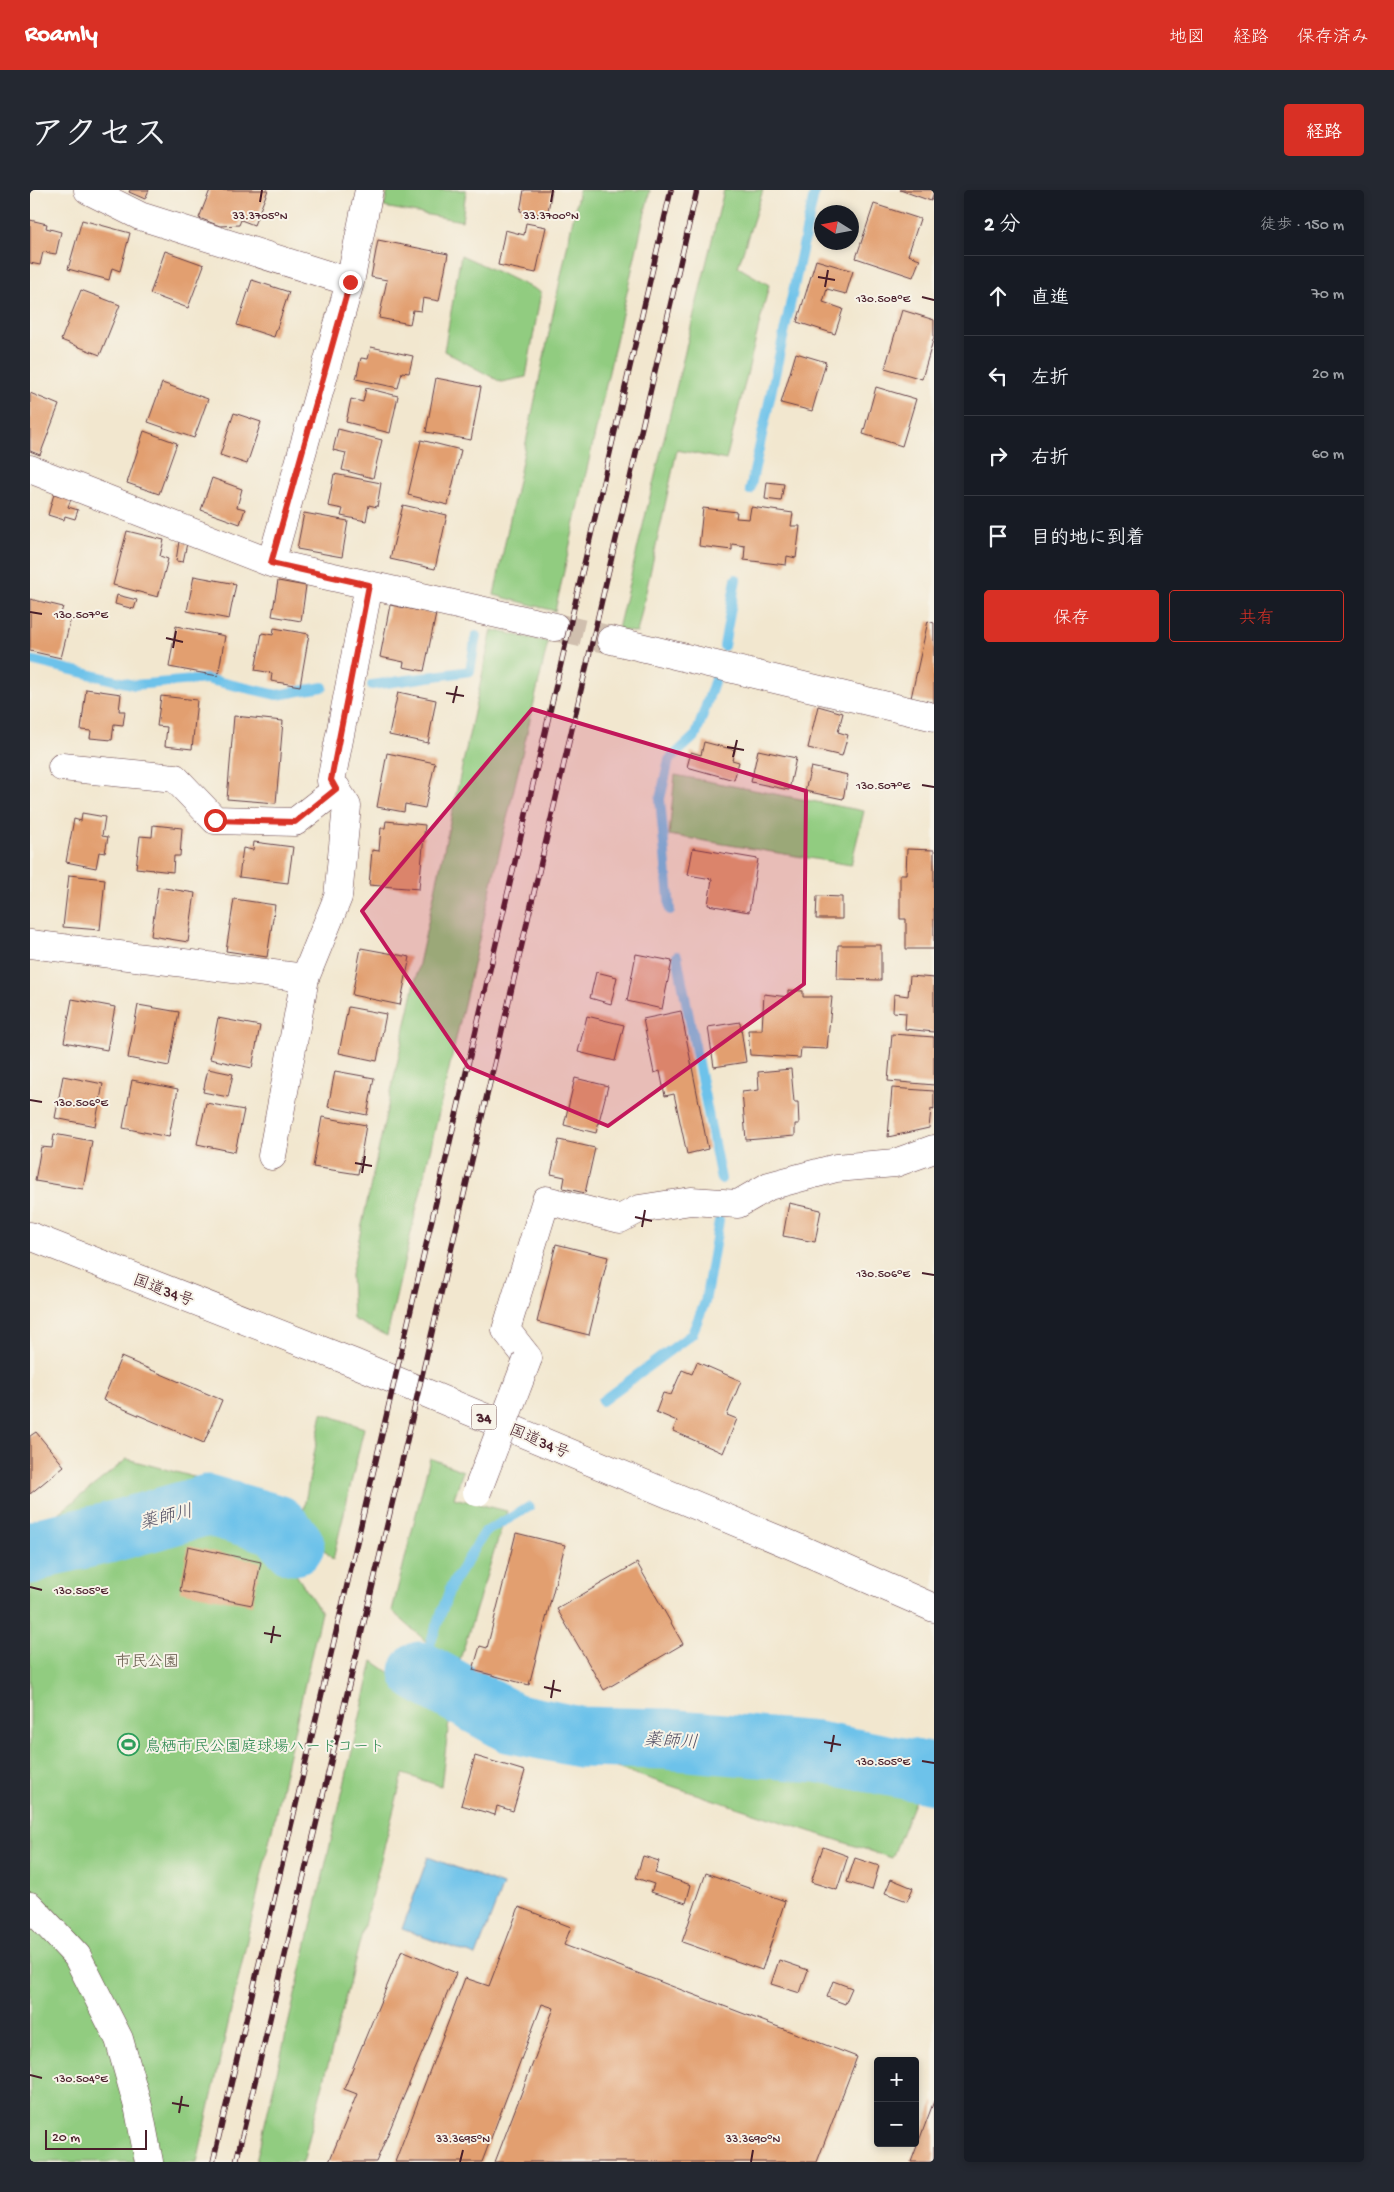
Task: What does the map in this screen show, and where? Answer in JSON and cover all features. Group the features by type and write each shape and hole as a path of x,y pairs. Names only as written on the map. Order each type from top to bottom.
{"main road":[{"path":"88,190 140,216 350,282"},
{"path":"271,563 350,282 369,190"},
{"path":"30,469 271,563 555,626"},
{"path":"272,1156 305,978 338,897 347,806 331,780 369,585"},
{"path":"611,640 934,718"},
{"path":"62,767 175,778 215,820 295,822 336,789"},
{"path":"30,944 305,978"},
{"path":"477,1492 528,1358 506,1330 546,1200 620,1219 639,1209 691,1201 738,1204 769,1186 836,1168 895,1163 934,1148"},
{"name":"国道34号","path":"30,1236 354,1363 782,1541 934,1608"},
{"path":"30,1906 77,1956 119,2038 139,2110 150,2162"}],"highlighted area":[{"path":"532,709 806,791 804,984 608,1126 468,1067 362,911"}],"green space":[{"path":"388,190 466,190 462,221 384,207"},
{"path":"579,190 650,190 555,611 494,595"},
{"path":"724,190 763,190 738,267 769,285 726,460 677,450 637,633 618,629"},
{"path":"461,255 541,292 526,377 501,382 444,351"},
{"path":"492,630 548,642 387,1336 353,1319 351,1275"},
{"path":"675,775 864,811 851,865 669,835"},
{"path":"322,1413 364,1428 333,1560 301,1523"},
{"path":"430,1458 463,1471 454,1498 507,1511 457,1669 392,1611"},
{"path":"127,1459 213,1482 34,1533"},
{"name":"市民公園","path":"204,1521 246,1529 287,1561 321,1612 197,2162 30,2162 30,1572"},
{"path":"373,1661 450,1714 441,1786 403,1774 303,2162 256,2162"},
{"path":"589,1759 793,1766 919,1790 892,1858"}],"water":[{"path":"428,1857 503,1885 476,1956 402,1929"}],"building":[{"path":"130,190 149,190 145,199 129,192"},
{"path":"210,190 268,190 254,225 241,220 239,225 220,226 199,218"},
{"path":"524,190 552,190 547,216 520,211"},
{"path":"900,190 934,190 934,191 931,201"},
{"path":"874,204 920,219 908,255 920,259 913,277 856,258"},
{"path":"30,220 47,224 46,228 61,232 56,254 43,252 40,265 30,263"},
{"path":"82,220 130,233 120,271 112,268 109,280 68,269"},
{"path":"526,223 546,227 536,273 498,265 505,230 524,235"},
{"path":"378,240 448,254 439,301 423,298 421,311 413,310 410,324 379,318 387,280 371,277"},
{"path":"165,251 204,265 188,308 150,294"},
{"path":"816,260 853,271 846,294 827,289 823,302 843,309 835,334 797,322"},
{"path":"252,280 289,292 274,337 237,325"},
{"path":"81,290 120,305 100,355 61,340"},
{"path":"902,310 934,320 934,337 922,379 885,368"},
{"path":"371,347 413,356 409,373 402,372 398,388 356,379 361,358 368,359"},
{"path":"796,353 826,362 812,411 781,403"},
{"path":"436,378 481,387 471,440 426,432"},
{"path":"162,383 208,399 194,438 148,422"},
{"path":"876,387 916,399 902,446 863,434"},
{"path":"366,388 398,396 390,433 346,422 351,399 363,402"},
{"path":"30,393 59,405 40,455 30,451"},
{"path":"234,413 261,422 247,464 220,455"},
{"path":"338,429 382,440 373,478 342,470 346,453 333,450"},
{"path":"144,431 177,443 159,494 127,483"},
{"path":"421,440 461,450 448,505 408,495"},
{"path":"334,474 381,483 377,507 369,505 366,521 341,516 343,509 328,506"},
{"path":"212,478 242,489 237,507 245,509 240,524 201,510"},
{"path":"767,482 784,484 781,501 765,499"},
{"path":"54,494 71,499 68,507 78,510 75,519 65,516 64,520 48,515"},
{"path":"403,505 447,515 435,569 390,559"},
{"path":"751,507 793,513 791,526 800,526 796,558 787,556 786,565 744,560 745,546 732,544 732,550 699,546 703,508 737,512 736,518 749,519"},
{"path":"304,513 348,521 342,557 297,549"},
{"path":"127,531 164,540 160,556 168,559 158,597 113,585"},
{"path":"179,541 187,543 183,562 176,561"},
{"path":"194,576 236,584 229,619 187,611"},
{"path":"278,581 306,586 301,621 272,616"},
{"path":"117,595 137,600 134,609 115,604"},
{"path":"30,599 63,607 60,616 71,618 61,658 30,651"},
{"path":"390,605 436,614 424,671 403,667 404,662 380,657"},
{"path":"928,621 934,623 934,703 911,698"},
{"path":"176,626 225,636 218,676 169,667"},
{"path":"274,628 309,634 300,686 271,681 272,673 255,670 262,633 273,635"},
{"path":"86,689 121,694 119,711 125,711 123,725 114,724 112,740 90,738 91,731 81,730"},
{"path":"398,692 436,700 428,743 389,735"},
{"path":"161,696 197,700 192,749 165,746 167,727 157,726"},
{"path":"818,706 843,713 838,732 848,735 842,756 808,748"},
{"path":"234,716 283,721 276,803 227,799"},
{"path":"704,742 735,750 732,760 739,762 734,780 687,767 691,752 701,755"},
{"path":"758,750 796,758 789,790 751,782"},
{"path":"387,753 435,763 425,808 405,804 404,812 377,807"},
{"path":"811,767 848,775 843,799 805,791"},
{"path":"82,813 105,817 102,836 108,837 105,853 99,852 96,868 66,862 74,819 81,821"},
{"path":"386,821 425,825 419,889 369,885 372,850 379,851 381,828 385,828"},
{"path":"153,825 182,828 180,856 174,856 173,872 136,868 140,836 152,837"},
{"path":"254,842 293,847 288,883 239,877 243,848 253,850"},
{"path":"693,848 758,859 749,912 708,905 712,879 688,875"},
{"path":"907,849 934,850 934,949 906,949 906,919 900,919 900,874 906,874"},
{"path":"69,875 105,879 100,930 63,927"},
{"path":"158,887 195,893 188,942 151,936"},
{"path":"817,896 842,897 842,919 816,919"},
{"path":"234,899 275,905 267,957 226,951"},
{"path":"838,945 881,945 881,980 837,979"},
{"path":"361,948 410,957 400,1005 352,995"},
{"path":"636,954 672,961 662,1009 627,1001"},
{"path":"596,972 617,977 611,1004 590,998"},
{"path":"910,976 934,978 934,1032 905,1029 906,1013 893,1012 894,994 908,996"},
{"path":"788,990 803,991 803,997 832,997 827,1049 801,1048 800,1058 750,1055 748,1030 762,1030 764,994 788,997"},
{"path":"72,999 115,1007 107,1050 64,1042"},
{"path":"138,1005 179,1012 169,1066 128,1058"},
{"path":"348,1007 386,1014 377,1061 339,1053"},
{"path":"681,1011 708,1149 687,1154 674,1094 665,1096 660,1071 654,1073 643,1019"},
{"path":"587,1016 624,1025 615,1061 578,1052"},
{"path":"218,1018 260,1026 252,1068 210,1059"},
{"path":"740,1022 746,1062 714,1067 708,1027"},
{"path":"892,1034 934,1037 934,1085 888,1081"},
{"path":"208,1069 233,1074 228,1097 203,1092"},
{"path":"791,1069 794,1102 798,1102 799,1124 795,1124 795,1136 746,1140 742,1092 759,1090 758,1072"},
{"path":"335,1071 374,1078 367,1115 328,1107"},
{"path":"63,1076 103,1084 95,1126 55,1118"},
{"path":"575,1078 608,1086 596,1133 564,1125"},
{"path":"132,1080 178,1089 169,1137 123,1128"},
{"path":"892,1088 934,1091 934,1110 931,1109 929,1128 888,1137"},
{"path":"206,1103 244,1110 235,1152 197,1144"},
{"path":"322,1117 366,1125 358,1174 313,1167"},
{"path":"54,1134 92,1141 83,1189 35,1181 41,1147 52,1148"},
{"path":"559,1140 595,1148 585,1193 563,1188 565,1177 551,1174"},
{"path":"789,1203 821,1210 815,1242 783,1236"},
{"path":"556,1244 608,1257 589,1335 537,1322"},
{"path":"121,1357 222,1400 204,1443 103,1400"},
{"path":"697,1362 741,1381 727,1415 737,1419 723,1453 673,1431 677,1421 656,1412 663,1393 671,1395 682,1370 692,1374"},
{"path":"36,1432 64,1466 30,1494 30,1436"},
{"path":"516,1533 565,1545 529,1685 473,1670 480,1646 487,1648"},
{"path":"188,1546 261,1562 252,1605 180,1591"},
{"path":"637,1563 683,1644 604,1690 557,1609"},
{"path":"475,1756 525,1771 513,1811 497,1806 495,1815 461,1805"},
{"path":"823,1847 848,1856 837,1890 811,1882"},
{"path":"643,1856 659,1861 655,1873 691,1885 686,1903 651,1892 654,1884 636,1878"},
{"path":"855,1858 879,1866 872,1890 847,1882"},
{"path":"706,1873 785,1901 762,1970 682,1942"},
{"path":"891,1879 913,1888 907,1901 885,1893"},
{"path":"519,1907 571,1927 564,1945 857,2057 817,2162 495,2162 554,2008 542,2004 482,2162 395,2162 465,1978 489,1986"},
{"path":"402,1950 456,1973 376,2162 329,2162 357,2094 344,2089"},
{"path":"779,1960 808,1970 800,1993 771,1984"},
{"path":"833,1981 852,1988 845,2004 827,1997"},
{"path":"934,2101 934,2162 911,2162 917,2147 919,2147 919,2141"}],"waterway":[{"path":"750,490 815,190"},
{"path":"724,646 736,579"},
{"path":"372,685 470,671 476,636"},
{"path":"30,660 134,685 206,679 277,695 323,687"},
{"path":"670,910 660,799 669,760 696,735 715,679"},
{"path":"677,956 721,1179"},
{"path":"602,1401 692,1334 705,1302 719,1221"},
{"name":"薬師川","path":"30,1554 48,1546 108,1533 207,1505 277,1525 294,1545"},
{"path":"420,1672 451,1586 485,1532 529,1507"},
{"name":"薬師川","path":"420,1672 512,1723 580,1737 666,1739 817,1752 934,1774"}],"tunnel":[{"path":"555,627 611,640"}],"railway":[{"path":"213,2162 671,190"},
{"path":"236,2162 397,1483 697,190"}],"place":[{"name":"鳥栖市民公園庭球場ハードコート","path":"129,1745"}],"route":[{"path":"215,820 295,822 336,789 331,780 369,585 271,563 350,282"}]}
